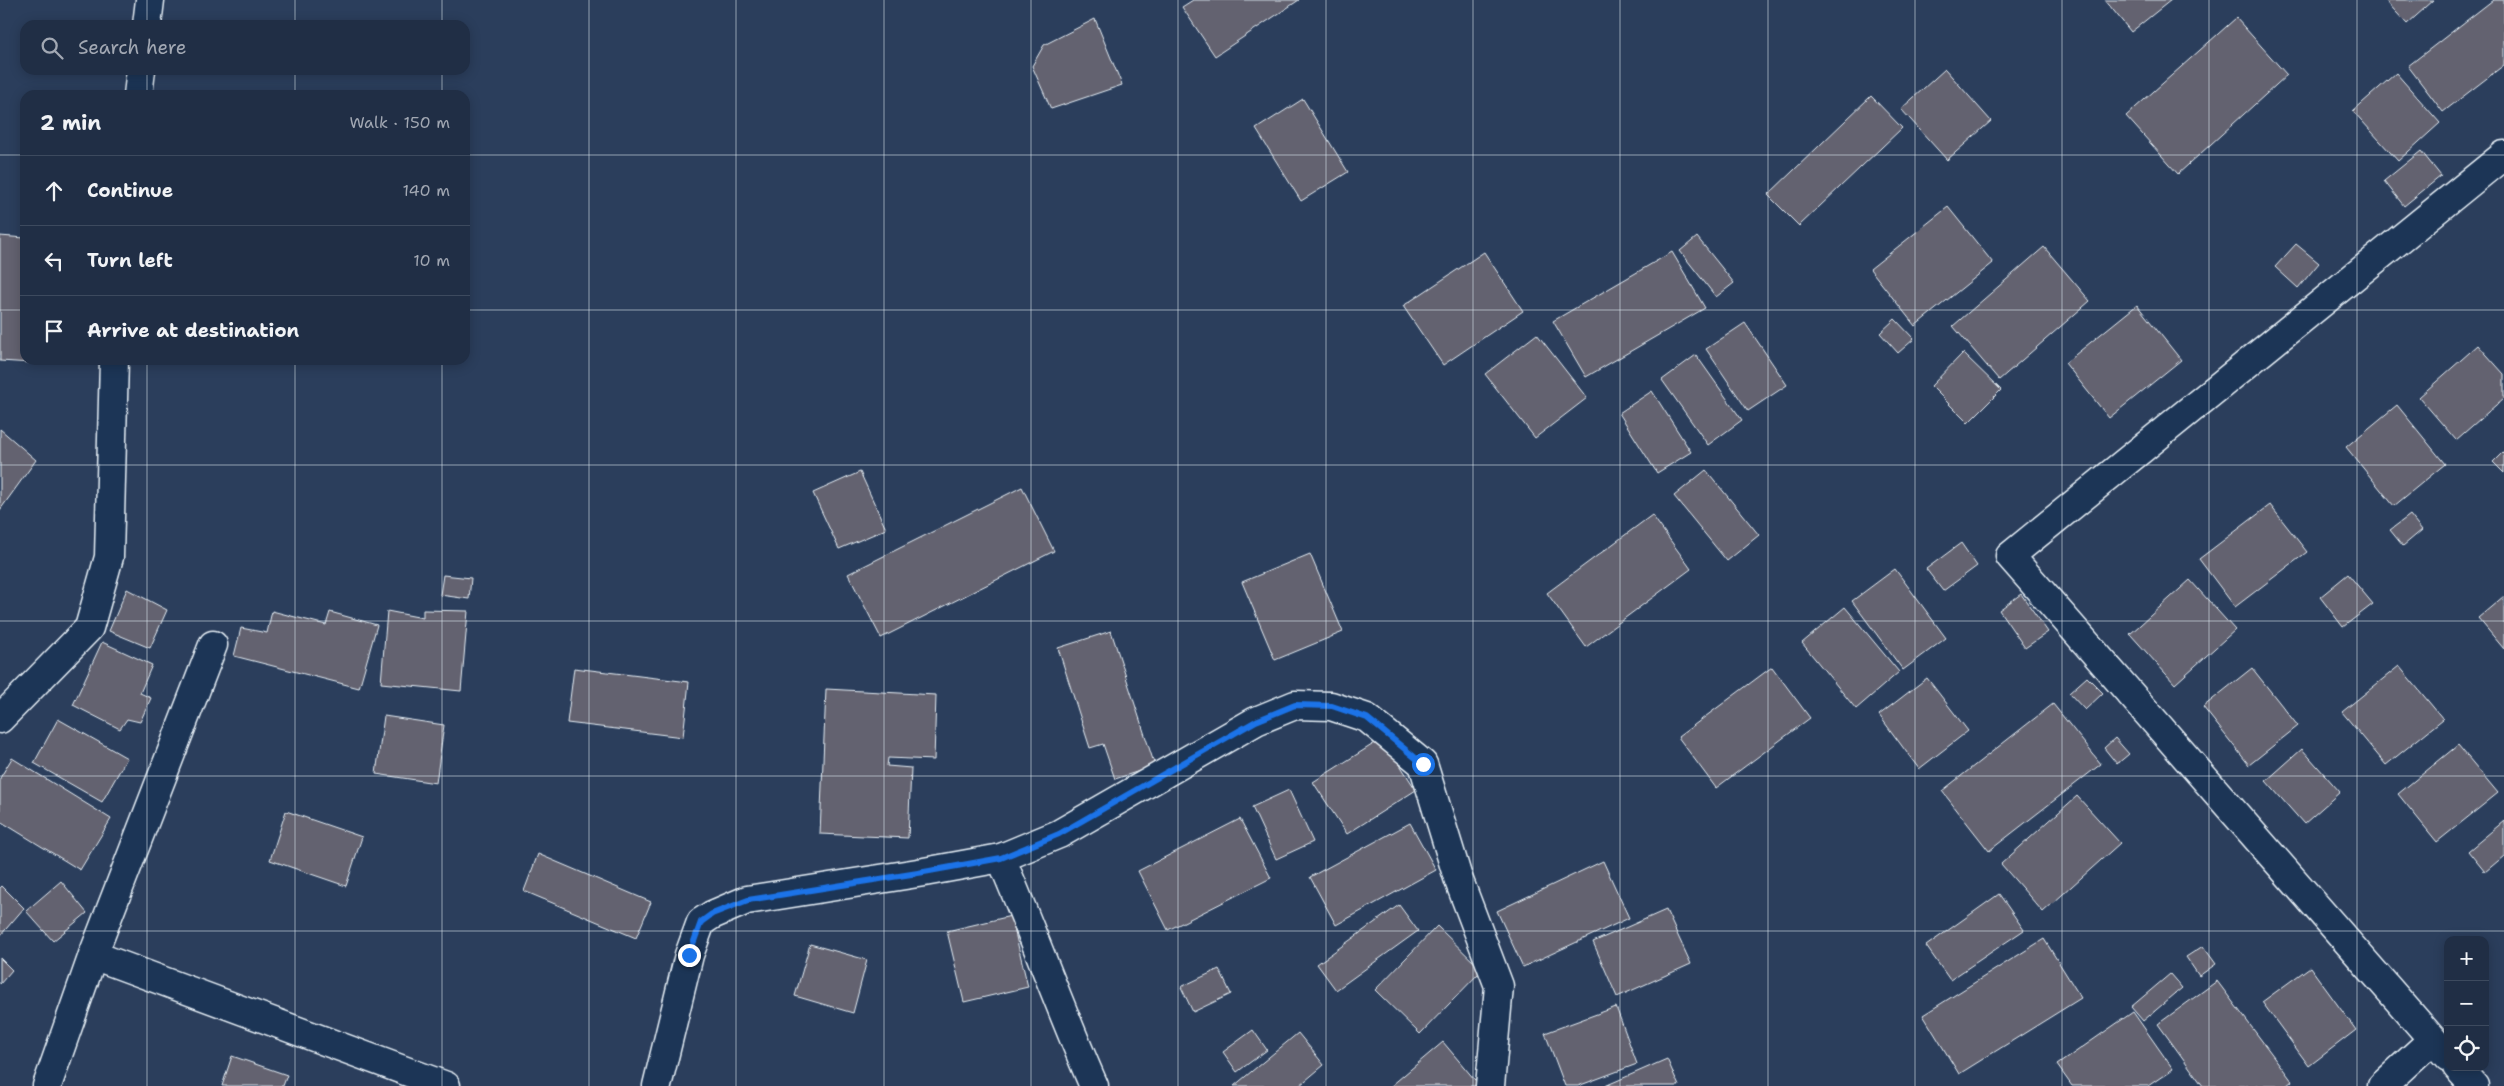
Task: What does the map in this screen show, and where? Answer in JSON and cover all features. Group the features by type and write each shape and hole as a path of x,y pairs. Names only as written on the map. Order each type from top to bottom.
{"street":[{"path":"148,20 150,0"},
{"path":"139,90 140,75"},
{"path":"2382,1086 2440,1048 2010,556 2504,154"},
{"path":"0,718 89,628 109,557 114,365"},
{"path":"47,1086 93,955 213,645"},
{"path":"657,1086 689,955 701,922 712,914 748,900 1001,858 1059,834 1256,721 1295,705 1332,706 1367,718 1423,764 1458,878 1499,986 1490,1086"},
{"path":"1001,858 1030,926 1067,1026 1094,1086"},
{"path":"93,955 446,1086"},
{"path":"2461,1071 2474,1086"}],"building":[{"path":"1193,0 1299,0 1215,56 1182,7"},
{"path":"2105,0 2171,0 2131,32"},
{"path":"2385,0 2434,0 2407,24"},
{"path":"2493,0 2504,0 2504,65 2443,112 2408,66"},
{"path":"2236,18 2287,75 2178,174 2126,116"},
{"path":"1095,19 1122,85 1051,109 1032,66 1044,45"},
{"path":"1945,69 1991,121 1947,160 1901,109"},
{"path":"2396,73 2440,123 2398,161 2353,111"},
{"path":"1871,96 1902,128 1799,226 1768,195"},
{"path":"1303,99 1348,172 1301,201 1256,129"},
{"path":"2421,151 2441,176 2404,206 2384,181"},
{"path":"1948,207 1993,263 1915,326 1870,269"},
{"path":"0,236 20,238 20,362 0,361"},
{"path":"1697,237 1734,283 1716,297 1680,251"},
{"path":"2296,244 2319,263 2298,288 2275,267"},
{"path":"2044,247 2090,301 1999,380 1953,326"},
{"path":"1484,252 1523,311 1443,365 1403,306"},
{"path":"1672,252 1705,308 1586,377 1553,321"},
{"path":"2137,305 2181,360 2109,418 2065,363"},
{"path":"1895,319 1914,339 1898,353 1880,333"},
{"path":"1745,323 1787,385 1748,411 1706,349"},
{"path":"1537,334 1587,398 1535,438 1485,374"},
{"path":"2478,345 2504,374 2504,398 2456,440 2419,397"},
{"path":"1963,353 2001,390 1968,423 1931,386"},
{"path":"1696,355 1742,420 1708,445 1662,380"},
{"path":"1652,391 1691,452 1657,473 1619,413"},
{"path":"2397,405 2445,464 2394,506 2346,447"},
{"path":"0,429 36,460 0,510"},
{"path":"2504,451 2504,473 2493,462"},
{"path":"1706,470 1759,535 1727,561 1674,496"},
{"path":"860,472 886,529 839,549 813,493"},
{"path":"1022,487 1054,551 881,638 848,574"},
{"path":"2270,505 2307,552 2235,607 2199,559"},
{"path":"1652,515 1691,569 1586,647 1547,593"},
{"path":"2410,515 2422,530 2403,546 2390,530"},
{"path":"1961,543 1977,566 1943,591 1926,569"},
{"path":"1310,554 1343,632 1275,660 1242,582"},
{"path":"1895,569 1946,638 1903,670 1852,601"},
{"path":"2348,574 2373,604 2343,627 2320,597"},
{"path":"443,575 471,578 469,599 440,595"},
{"path":"2190,580 2235,630 2175,684 2130,634"},
{"path":"127,589 167,610 150,648 109,631"},
{"path":"2021,594 2048,632 2025,648 1999,610"},
{"path":"2504,596 2504,649 2478,618"},
{"path":"1845,607 1899,672 1856,709 1802,643"},
{"path":"423,610 468,611 461,691 381,683 387,611 423,618"},
{"path":"272,611 326,625 330,612 377,625 359,688 234,656 241,628 267,633"},
{"path":"1111,631 1155,766 1115,779 1103,744 1090,748 1058,648"},
{"path":"102,642 152,665 140,693 151,698 140,722 127,719 120,729 73,705"},
{"path":"2399,666 2443,719 2386,765 2342,712"},
{"path":"1772,667 1810,718 1716,788 1678,737"},
{"path":"574,668 689,682 683,737 567,723"},
{"path":"2252,668 2298,726 2249,765 2203,707"},
{"path":"2087,677 2103,693 2085,710 2069,693"},
{"path":"1927,678 1968,731 1919,769 1879,715"},
{"path":"826,689 936,695 934,760 888,758 887,766 911,768 908,838 820,834"},
{"path":"2053,704 2101,764 1989,851 1942,791"},
{"path":"384,716 444,725 436,783 376,774"},
{"path":"58,719 127,758 102,802 34,763"},
{"path":"1383,738 1416,790 1347,834 1313,782"},
{"path":"2115,738 2129,754 2117,764 2104,748"},
{"path":"2458,745 2498,793 2437,842 2398,794"},
{"path":"2302,749 2340,792 2304,824 2266,781"},
{"path":"12,758 111,819 80,870 0,821 0,778"},
{"path":"1289,790 1313,842 1276,859 1252,807"},
{"path":"2077,796 2120,843 2043,912 2001,864"},
{"path":"286,811 362,837 346,886 270,860"},
{"path":"1240,819 1271,878 1168,930 1138,871"},
{"path":"2504,821 2504,856 2485,872 2468,851"},
{"path":"1410,823 1436,870 1336,925 1310,877"},
{"path":"538,854 651,902 636,938 524,891"},
{"path":"1603,861 1629,918 1523,967 1497,911"},
{"path":"61,881 87,913 53,941 26,911"},
{"path":"2,886 24,908 0,936 0,888"},
{"path":"1999,894 2024,930 1950,980 1926,946"},
{"path":"1399,905 1418,931 1336,990 1317,964"},
{"path":"1666,910 1691,964 1617,997 1593,942"},
{"path":"1011,916 1028,987 964,1002 947,931"},
{"path":"1437,926 1482,970 1420,1034 1375,990"},
{"path":"2044,939 2081,998 1959,1074 1923,1015"},
{"path":"810,944 867,960 853,1013 795,996"},
{"path":"2203,946 2216,964 2199,976 2186,957"},
{"path":"0,958 12,970 0,984"},
{"path":"2310,967 2356,1030 2309,1066 2262,1002"},
{"path":"1219,969 1231,994 1193,1012 1181,987"},
{"path":"2170,974 2182,988 2143,1021 2131,1007"},
{"path":"2217,981 2292,1081 2286,1086 2203,1086 2158,1024"},
{"path":"1616,1007 1637,1064 1578,1086 1565,1086 1545,1033"},
{"path":"2133,1012 2173,1069 2148,1086 2072,1086 2057,1065"},
{"path":"1253,1030 1267,1050 1237,1072 1223,1052"},
{"path":"1298,1033 1324,1065 1299,1086 1234,1086"},
{"path":"1443,1042 1480,1086 1391,1086"},
{"path":"232,1056 287,1075 283,1086 222,1086"},
{"path":"1667,1059 1679,1086 1605,1086"}],"route":[{"path":"689,955 701,922 712,914 748,900 1001,858 1059,834 1256,721 1295,705 1332,706 1367,718 1423,764"}]}
